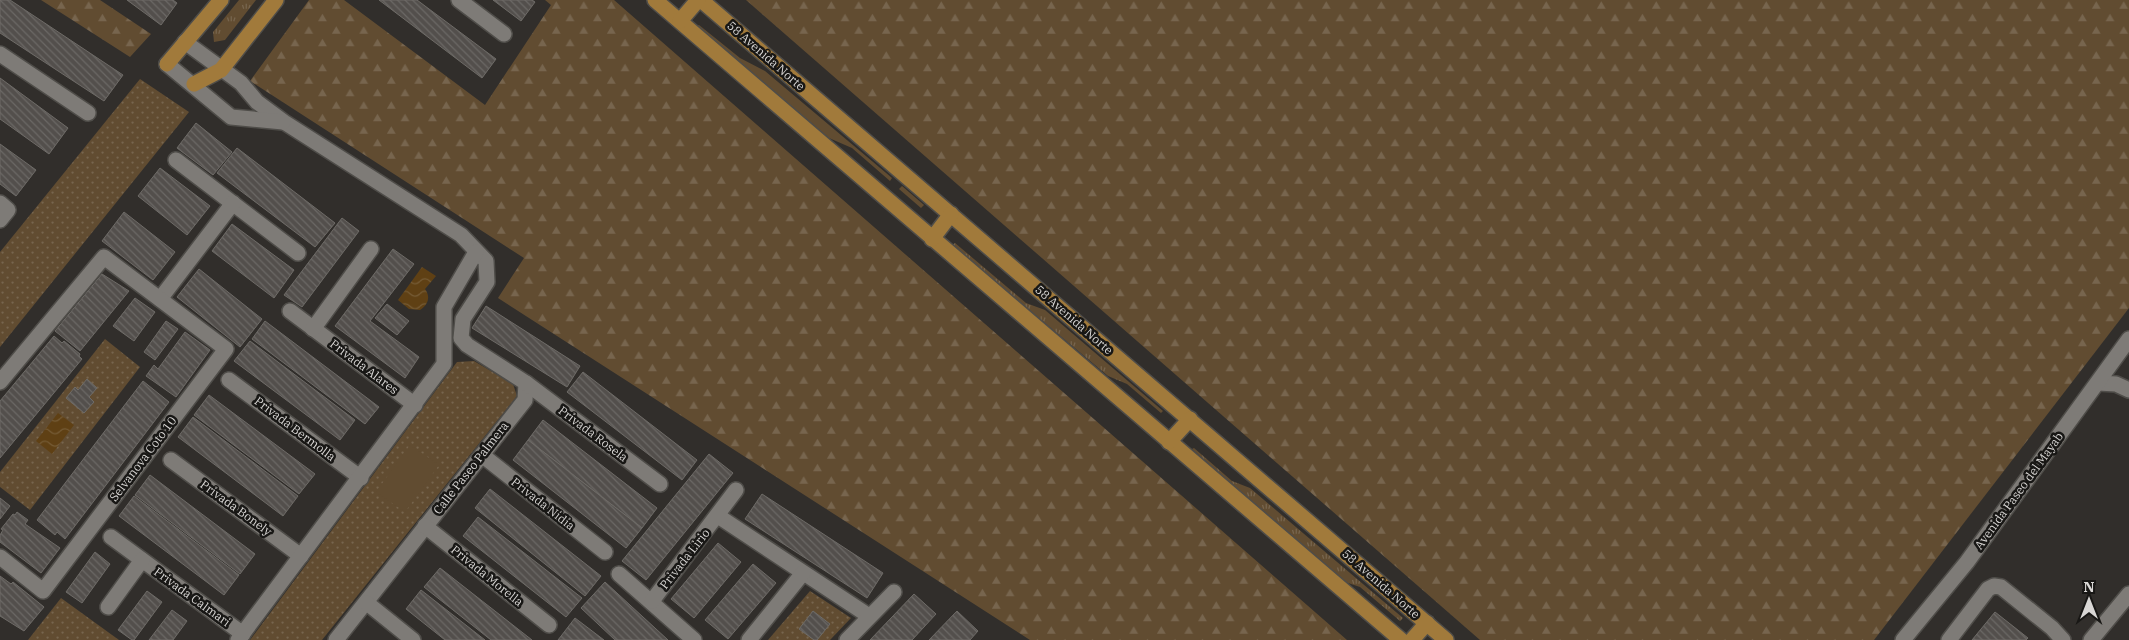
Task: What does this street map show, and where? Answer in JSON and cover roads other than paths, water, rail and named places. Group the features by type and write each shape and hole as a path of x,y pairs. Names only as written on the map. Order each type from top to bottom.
{"main road":[{"path":"167,64 221,0"},
{"path":"194,84 221,70 276,0"},
{"path":"655,0 1401,640"},
{"path":"680,21 699,0"},
{"name":"58 Avenida Norte","path":"699,0 1446,640"},
{"path":"932,239 951,214"},
{"path":"1169,442 1190,419"},
{"path":"1412,640 1427,623"}],"street":[{"path":"459,0 504,34"},
{"path":"186,42 221,70 241,83 257,102 284,122 461,235 486,261 487,282 462,319 461,338 467,345 526,383"},
{"path":"0,54 88,113"},
{"path":"167,64 194,84 231,117 284,122"},
{"path":"176,160 298,253"},
{"path":"0,203 8,210 0,220"},
{"path":"160,299 233,203"},
{"path":"313,329 371,249"},
{"path":"241,637 444,364 444,307 476,252"},
{"name":"Selvanova Coto 10","path":"0,382 104,257 226,349 43,591 0,557"},
{"name":"Privada Alares","path":"290,311 415,405"},
{"name":"Avenida Paseo del Mayab","path":"1903,640 1967,562 2129,339"},
{"name":"Privada Bermolla","path":"229,380 361,478"},
{"name":"Calle Paseo Palmera","path":"336,640 525,400 526,383"},
{"name":"Privada Rosela","path":"526,383 660,484"},
{"path":"2098,383 2116,384 2129,390"},
{"name":"Privada Nidia","path":"482,455 605,552"},
{"name":"Privada Bonely","path":"171,460 301,556"},
{"name":"Privada Lirio","path":"652,601 736,490"},
{"name":"Privada Lirio","path":"718,516 869,616"},
{"name":"Privada Morella","path":"425,526 549,626"},
{"name":"Privada Calmari","path":"111,538 241,637"},
{"name":"Privada Calmari","path":"108,607 142,560"},
{"path":"749,640 803,573"},
{"name":"Privada Lirio","path":"619,574 652,601 694,640"},
{"path":"1949,640 1988,589 1994,586 2001,587 2048,634 2063,640"},
{"path":"848,640 894,592"},
{"path":"2098,638 2129,594"},
{"path":"366,603 413,640"}],"water":[{"path":"422,267 436,276 425,289 428,301 425,306 420,310 409,309 398,300"},
{"path":"58,413 74,425 52,454 36,441"}]}
